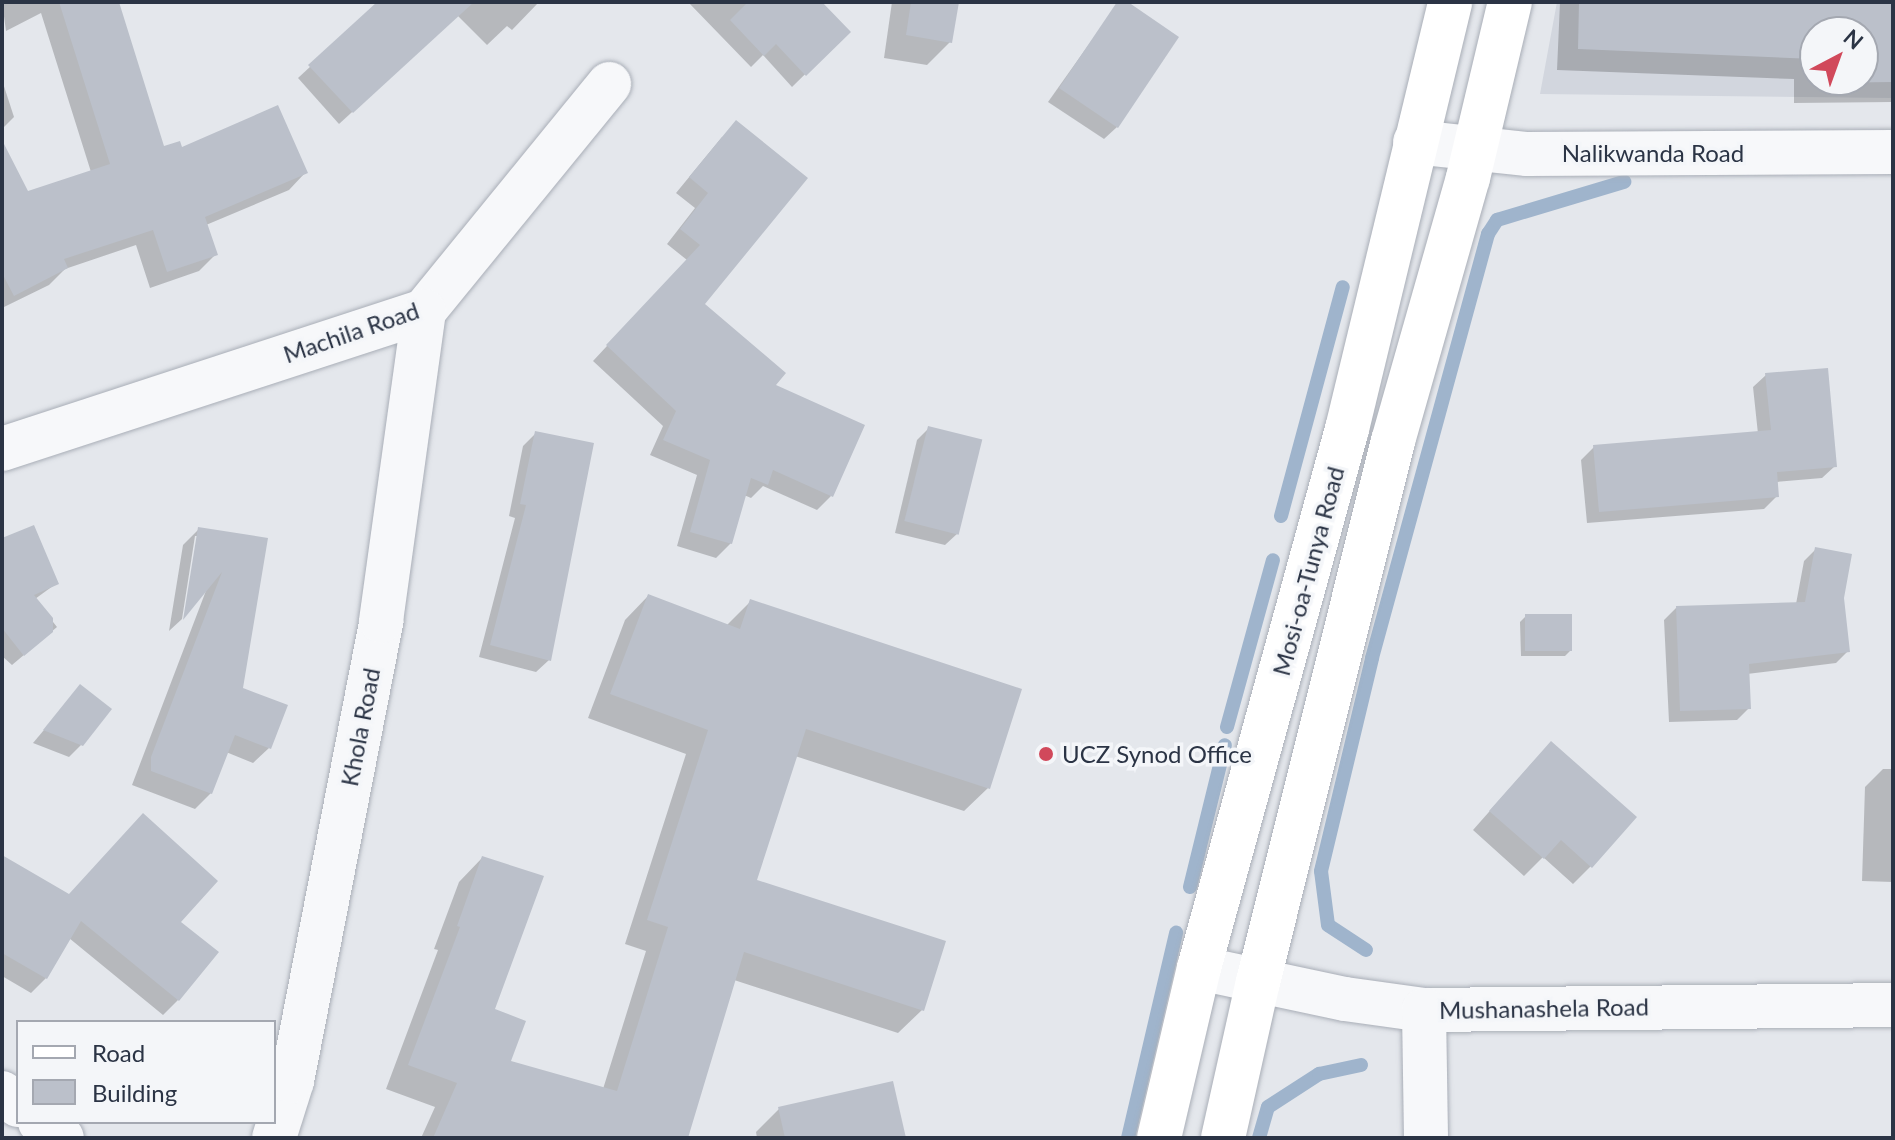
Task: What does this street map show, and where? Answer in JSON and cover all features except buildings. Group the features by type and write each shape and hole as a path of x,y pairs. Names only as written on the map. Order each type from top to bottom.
{"main road":[{"name":"Mosi-oa-Tunya Road","path":"1159,1138 1199,968 1347,429 1450,2"},
{"name":"Mosi-oa-Tunya Road","path":"1223,1138 1258,982 1393,441 1474,150 1510,2"}],"street":[{"name":"Machila Road","path":"2,449 424,311 609,84"},
{"name":"Nalikwanda Road","path":"1415,142 1527,154 1893,152"},
{"name":"Khola Road","path":"274,1138 292,1081 381,621 424,311"},
{"name":"Mushanashela Road","path":"1199,968 1345,999 1424,1010 1893,1005"},
{"path":"1424,1010 1426,1138"},
{"path":"43,1124 62,1138"}],"shaded area":[{"path":"1557,2 1893,2 1893,98 1540,94"}],"waterway":[{"path":"1366,950 1328,925 1321,871 1372,658 1488,234 1497,220 1624,182"},
{"path":"1281,516 1343,287"},
{"path":"1227,727 1273,560"},
{"path":"1190,887 1225,745"},
{"path":"1128,1138 1176,933"},
{"path":"1259,1138 1268,1107 1319,1074 1361,1065"}],"place":[{"name":"UCZ Synod Office","path":"1046,754"}]}
